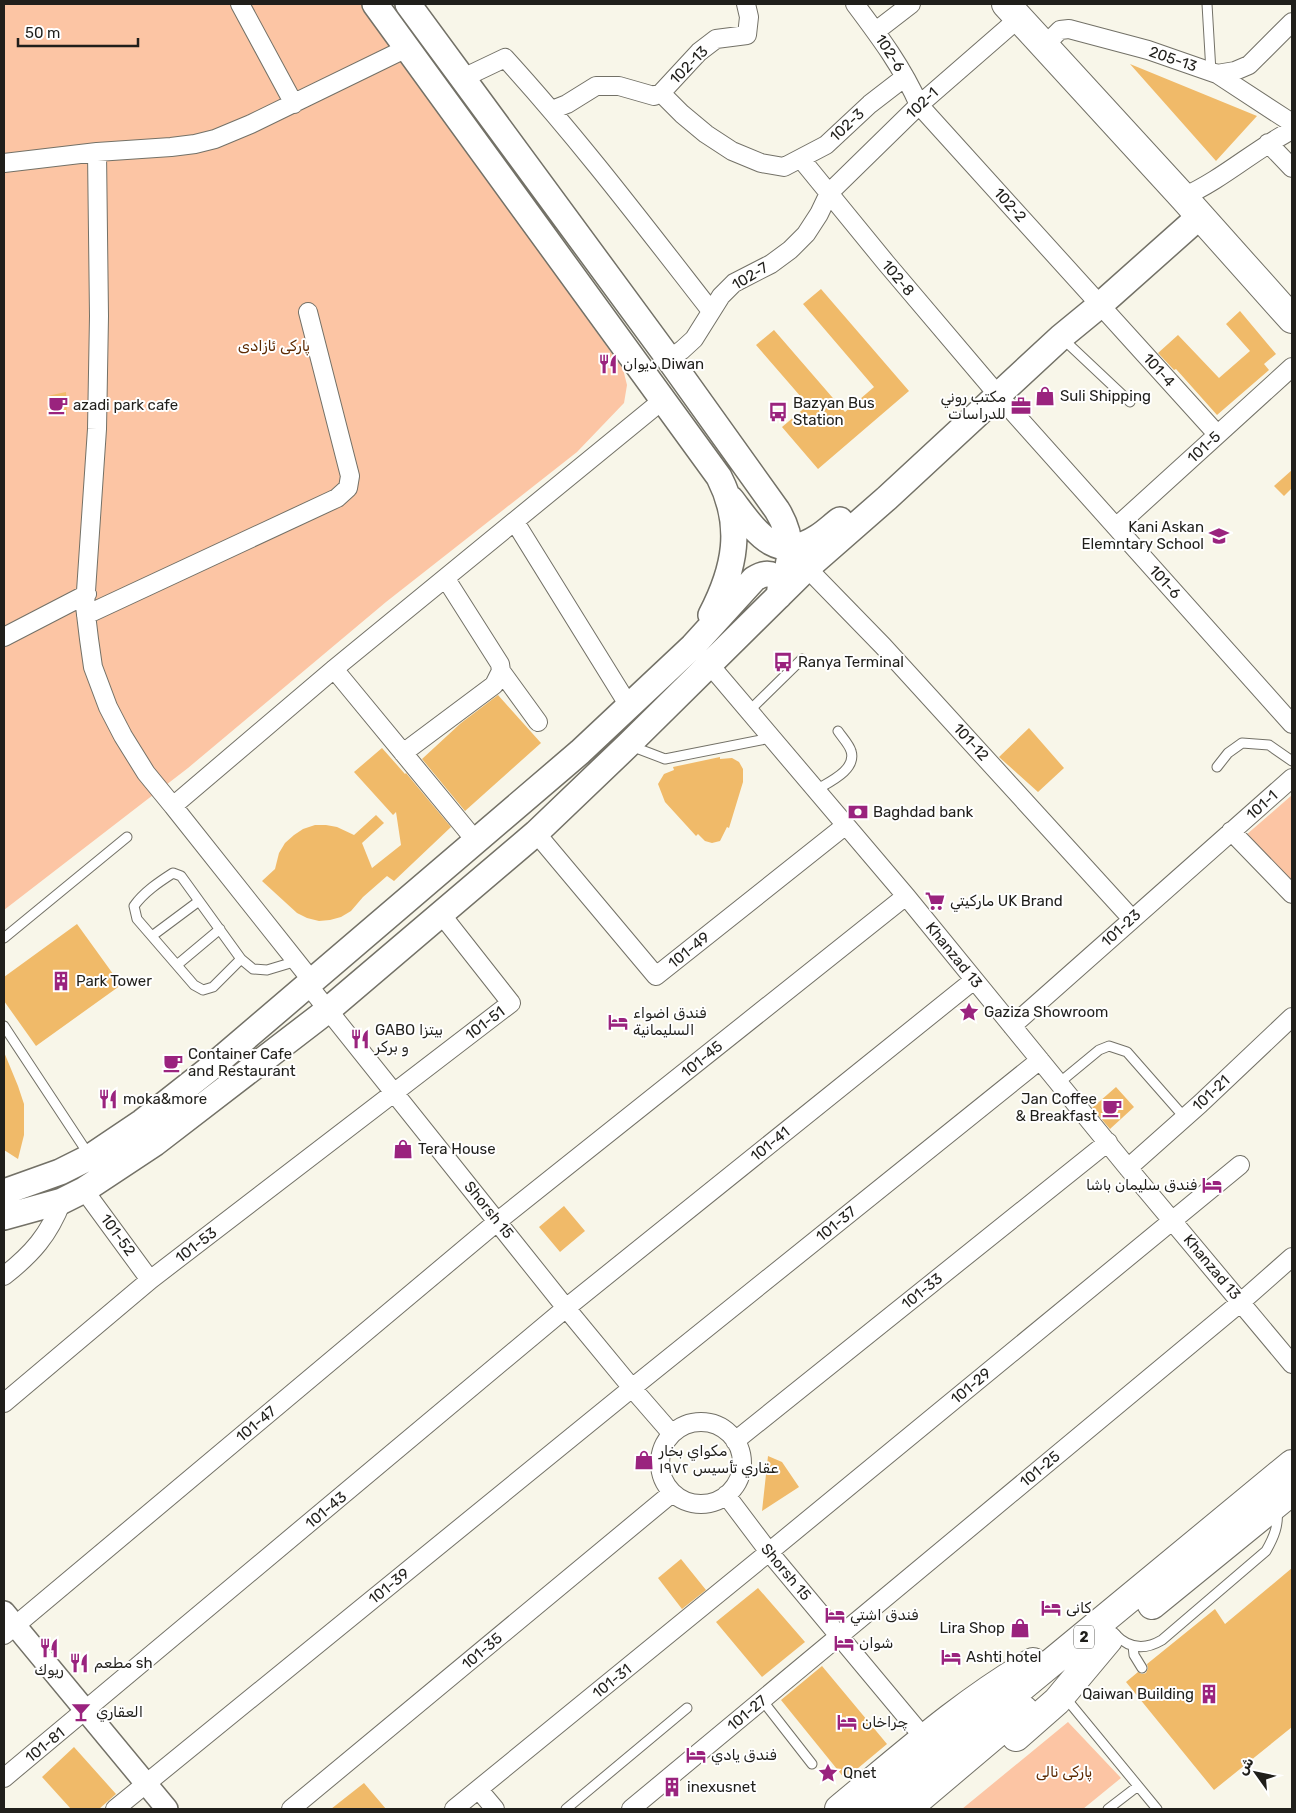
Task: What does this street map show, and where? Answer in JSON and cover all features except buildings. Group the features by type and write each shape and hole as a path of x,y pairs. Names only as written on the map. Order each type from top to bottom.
{"main road":[{"path":"375,4 664,400 719,477 728,495 762,538 776,546 790,547 801,545 818,537 850,511 993,390 1095,299 1191,206"},
{"path":"412,5 777,510 787,530 790,547 790,566 779,596"},
{"path":"1012,11 1292,319"},
{"path":"779,596 807,568 888,498 993,390 1061,338 1095,299"},
{"path":"4,1192 60,1172 90,1157 142,1122 208,1070 310,983 580,752 629,706 701,655 731,564 734,539 733,515 728,495"},
{"path":"4,1217 62,1201 84,1190 156,1143 328,1010 536,833 628,745 701,655 754,579 765,573 776,576 781,582 779,596"},
{"name":"2","path":"874,1809 1113,1637 1292,1464"},
{"name":"2","path":"907,1809 1113,1637 1284,1498"},
{"path":"934,1809 1056,1701 1113,1637"},
{"path":"839,1809 925,1739 1002,1680 1113,1637"}],"street":[{"path":"240,4 294,104"},
{"name":"102-13","path":"661,93 698,52 716,39 747,35 749,17 746,4"},
{"name":"102-6","path":"855,4 876,31 906,77 919,105"},
{"path":"876,31 911,4"},
{"path":"390,24 412,5"},
{"name":"102-1","path":"829,193 1012,11"},
{"name":"205-13","path":"1044,46 1060,30 1069,29 1148,50 1214,73 1236,71 1249,65 1292,22"},
{"path":"4,163 97,152 195,144 233,132 407,48"},
{"path":"463,78 505,58 552,110 711,311"},
{"path":"1214,73 1292,123"},
{"name":"102-3","path":"661,93 700,129 732,151 761,163 784,167 826,145 870,104 906,77"},
{"path":"552,110 567,104 596,86 619,86 654,96 661,93"},
{"name":"102-2","path":"919,105 1095,299"},
{"path":"1191,206 1214,182 1268,143 1292,130"},
{"path":"1268,143 1292,168"},
{"name":"Shorsh 15","path":"97,152 100,277 97,429 86,615 93,667 108,707 146,773 297,961 328,1010 566,1308 672,1434"},
{"name":"102-8","path":"801,159 993,390"},
{"name":"102-7","path":"669,359 694,338 721,296 734,283 770,264 790,250 806,234 820,214 829,193"},
{"name":"101-4","path":"1095,299 1217,434"},
{"path":"86,615 337,498 348,488 350,476 308,312"},
{"name":"101-5","path":"1116,528 1292,367"},
{"name":"101-6","path":"993,390 1292,724"},
{"path":"173,806 334,669 664,400"},
{"path":"515,522 629,706"},
{"name":"101-12","path":"807,568 883,646 1132,919"},
{"path":"446,579 500,664 501,671 538,722"},
{"path":"4,637 87,594"},
{"name":"Khanzad 13","path":"701,655 846,824 1128,1168 1292,1364"},
{"path":"334,669 476,840"},
{"path":"403,752 494,685 501,671"},
{"name":"101-1","path":"1231,831 1292,778"},
{"name":"101-49","path":"536,833 656,976 846,824"},
{"path":"1231,831 1292,894"},
{"name":"101-23","path":"1012,1026 1231,831"},
{"name":"101-45","path":"498,1221 906,896"},
{"name":"101-51","path":"393,1093 511,1003 441,914"},
{"name":"101-41","path":"566,1308 974,980"},
{"name":"101-21","path":"1128,1168 1292,1017"},
{"name":"101-37","path":"632,1388 1040,1060"},
{"name":"101-53","path":"4,1403 150,1280 393,1093"},
{"name":"101-33","path":"735,1441 1108,1142"},
{"name":"101-29","path":"769,1552 1240,1165"},
{"name":"101-52","path":"84,1190 150,1280"},
{"path":"4,1276 23,1261 39,1244 53,1223 62,1201"},
{"name":"101-47","path":"8,1625 498,1221"},
{"name":"101-25","path":"840,1636 1241,1302 1292,1257"},
{"name":"101-43","path":"86,1711 566,1308"},
{"name":"101-39","path":"115,1809 632,1388"},
{"path":"693,1422 706,1422 722,1428 735,1441 740,1452 742,1464 740,1476 726,1495 716,1501 699,1504 682,1500 672,1493 664,1482 660,1470 660,1457 664,1444 682,1426 693,1422"},
{"name":"101-35","path":"291,1809 672,1493"},
{"name":"Shorsh 15","path":"726,1495 769,1552 925,1739"},
{"name":"101-31","path":"454,1809 769,1552"},
{"path":"8,1625 86,1711 167,1809"},
{"name":"101-27","path":"631,1809 840,1636"},
{"name":"101-81","path":"4,1778 86,1711"},
{"path":"479,1790 495,1809"}],"lane":[{"path":"1208,4 1214,73"},
{"path":"1061,338 1130,402"},
{"path":"748,712 802,659"},
{"path":"816,790 845,771 851,761 851,750 838,730"},
{"path":"628,745 665,758 771,738"},
{"path":"1217,767 1228,753 1242,743 1269,745 1292,761"},
{"path":"4,938 127,837"},
{"path":"241,959 213,987 203,990 194,985 137,919 134,906 140,897 173,873 181,876 241,959 253,969 266,970 297,961"},
{"path":"152,936 199,901"},
{"path":"177,965 220,929"},
{"path":"4,1026 90,1157"},
{"path":"1059,1083 1099,1050 1109,1046 1127,1052 1184,1118"},
{"path":"1113,1637 1134,1654 1142,1668"},
{"path":"1062,1694 1157,1809"},
{"path":"762,1700 812,1764"},
{"path":"566,1809 687,1708"},
{"path":"1108,1809 1138,1786"}],"green space":[{"name":"پارکی ئازادی","path":"4,4 362,4 623,369 627,385 624,403 577,452 386,602 188,768 4,910"},
{"path":"1292,795 1292,885 1246,835"},
{"name":"پارکی نالی","path":"1068,1722 1121,1778 1083,1809 962,1809"}],"place":[{"name":"دیوان Diwan","path":"608,364"},
{"name":"Suli Shipping","path":"1045,396"},
{"name":"azadi park cafe","path":"58,405"},
{"name":"مكتب روني للدراسات","path":"1021,406"},
{"name":"Bazyan Bus Station","path":"778,412"},
{"name":"Kani Askan Elemntary School","path":"1219,536"},
{"name":"Ranya Terminal","path":"783,662"},
{"name":"Baghdad bank","path":"858,812"},
{"name":"مارکيتي UK Brand","path":"935,901"},
{"name":"Park Tower","path":"61,981"},
{"name":"Gaziza Showroom","path":"969,1012"},
{"name":"فندق اضواء السليمانية","path":"618,1022"},
{"name":"GABO بيتزا و بركر","path":"360,1039"},
{"name":"Container Cafe and Restaurant","path":"173,1063"},
{"name":"moka&more","path":"108,1099"},
{"name":"Jan Coffee & Breakfast","path":"1112,1108"},
{"name":"Tera House","path":"403,1149"},
{"name":"فندق سليمان باشا","path":"1212,1185"},
{"name":"مكواي بخار عقاري تأسيس ١٩٧٢","path":"644,1460"},
{"name":"کانی","path":"1051,1608"},
{"name":"فندق اشتي","path":"835,1615"},
{"name":"Lira Shop","path":"1020,1628"},
{"name":"شوان","path":"844,1643"},
{"name":"ريوك","path":"49,1648"},
{"name":"Ashti hotel","path":"951,1657"},
{"name":"مطعم sh","path":"79,1663"},
{"name":"Qaiwan Building","path":"1209,1694"},
{"name":"العقاري","path":"81,1712"},
{"name":"چراخان","path":"847,1722"},
{"name":"فندق يادي","path":"696,1755"},
{"name":"Qnet","path":"828,1773"},
{"name":"inexusnet","path":"672,1787"}]}
